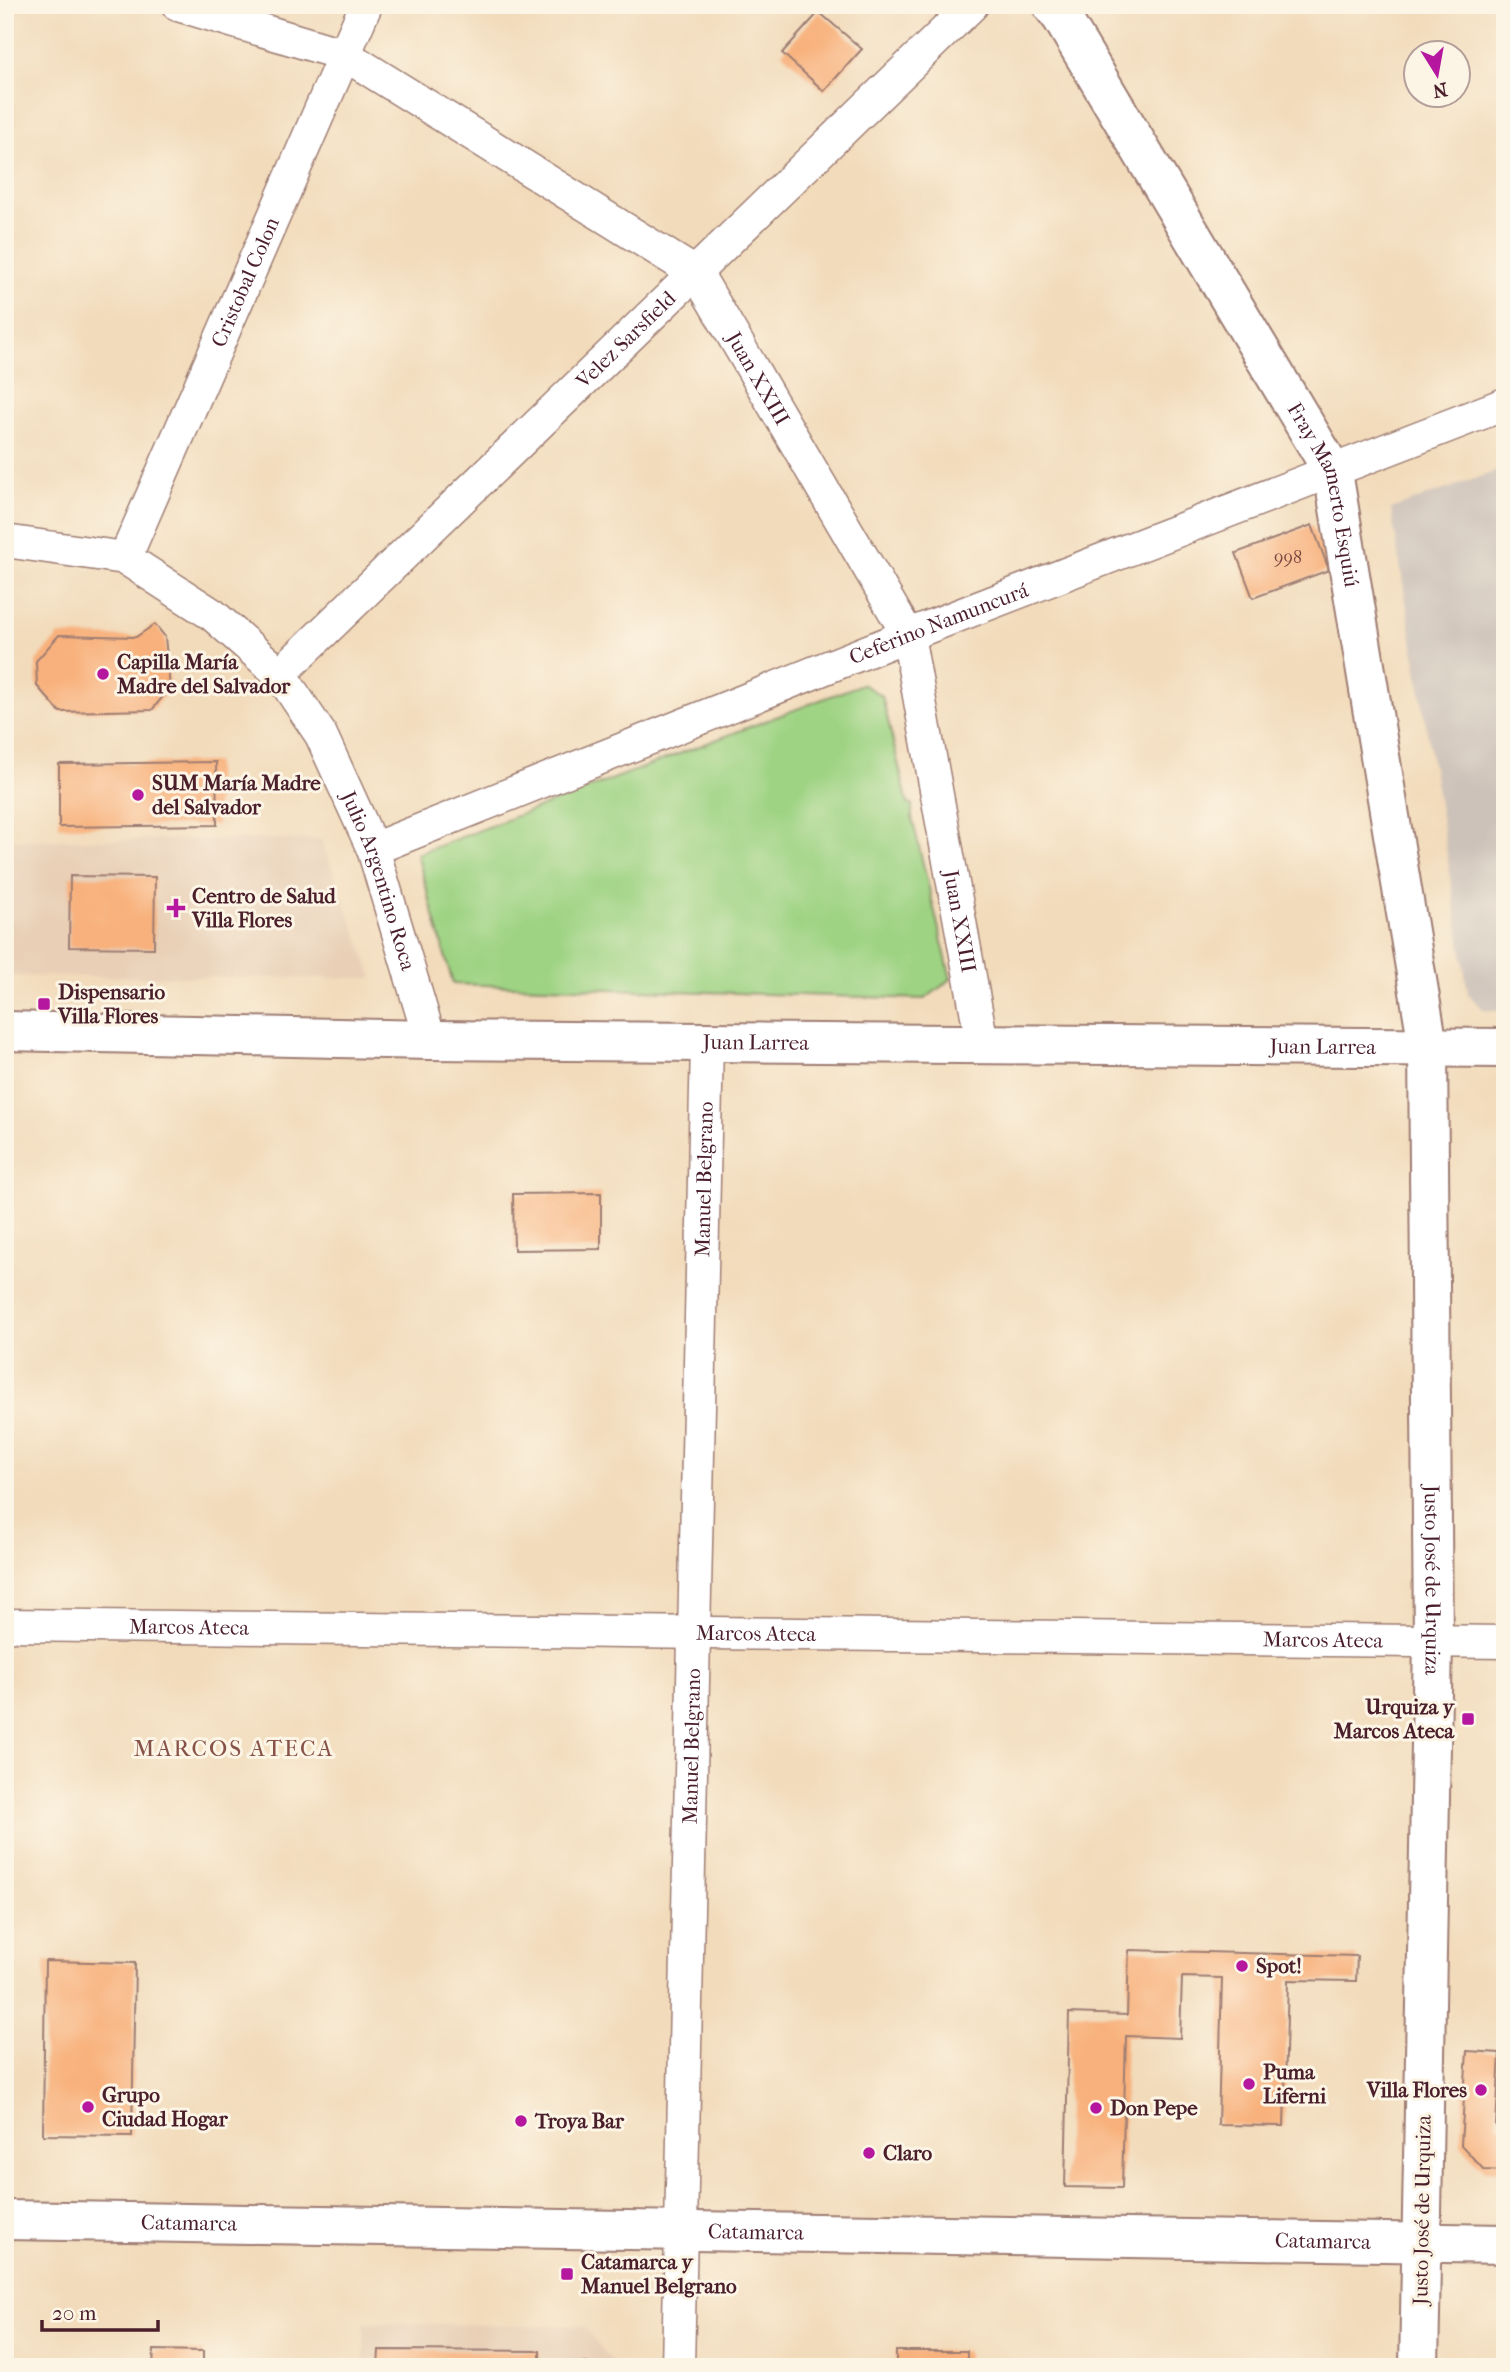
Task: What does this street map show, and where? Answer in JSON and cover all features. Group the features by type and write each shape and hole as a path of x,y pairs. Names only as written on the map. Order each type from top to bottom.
{"street":[{"name":"Juan XXIII","path":"178,5 345,55 697,274 908,635 982,1043"},
{"name":"Cristobal Colon","path":"125,558 366,5"},
{"name":"Velez Sarsfield","path":"280,674 697,274 972,5"},
{"name":"Fray Mamerto Esquiú","path":"1052,5 1077,42 1333,472 1428,1046"},
{"name":"Ceferino Namuncurá","path":"373,849 908,635 1505,404"},
{"name":"Julio Argentino Roca","path":"5,541 125,558 213,615 280,674 321,735 373,849 430,1040"},
{"name":"Juan Larrea","path":"5,1031 430,1040 1505,1048"},
{"name":"Manuel Belgrano","path":"678,2367 707,1042"},
{"name":"Justo José de Urquiza","path":"1419,2367 1433,1641 1428,1046"},
{"name":"Marcos Ateca","path":"5,1625 1505,1642"},
{"name":"Catamarca","path":"5,2220 1505,2244"}],"shaded area":[{"path":"1505,468 1505,1011 1484,1010 1468,994 1391,509"},
{"name":"Centro de Salud Villa Flores","path":"321,839 373,978 5,976 5,840"},
{"path":"364,2323 583,2326 616,2367 364,2367"}],"green space":[{"path":"862,684 882,696 908,804 912,804 912,818 951,979 925,999 453,984 417,854"}],"building":[{"path":"819,12 862,49 824,91 782,53"},
{"path":"1312,525 1329,570 1253,598 1236,553"},
{"name":"Capilla María Madre del Salvador","path":"155,624 165,637 170,688 152,710 60,712 37,686 36,661 59,635 136,637"},
{"name":"SUM María Madre del Salvador","path":"216,762 217,825 59,827 59,764"},
{"path":"70,876 155,877 154,948 69,947"},
{"path":"601,1193 601,1249 514,1250 513,1194"},
{"path":"1129,1950 1357,1956 1356,1981 1288,1980 1284,2126 1218,2125 1222,1978 1182,1977 1180,2038 1126,2036 1122,2188 1065,2187 1069,2013 1127,2015"},
{"path":"45,1961 135,1963 132,2136 43,2135"},
{"name":"Villa Flores","path":"1467,2051 1500,2053 1496,2126 1505,2126 1505,2171 1484,2170 1461,2145"},
{"path":"154,2350 203,2351 203,2367 153,2367"},
{"path":"379,2350 540,2351 540,2362 587,2363 587,2367 378,2367"},
{"path":"896,2351 967,2351 967,2367 896,2367"}],"place":[{"name":"Capilla María Madre del Salvador","path":"103,674"},
{"name":"SUM María Madre del Salvador","path":"138,795"},
{"name":"Centro de Salud Villa Flores","path":"176,908"},
{"name":"Dispensario Villa Flores","path":"44,1004"},
{"name":"Urquiza y Marcos Ateca","path":"1468,1719"},
{"name":"Spot!","path":"1242,1966"},
{"name":"Puma Liferni","path":"1249,2084"},
{"name":"Villa Flores","path":"1481,2090"},
{"name":"Grupo Ciudad Hogar","path":"88,2107"},
{"name":"Don Pepe","path":"1096,2108"},
{"name":"Troya Bar","path":"521,2121"},
{"name":"Claro","path":"869,2153"},
{"name":"Catamarca y Manuel Belgrano","path":"567,2274"}],"district":[{"name":"MARCOS ATECA","path":"234,1748"}]}
